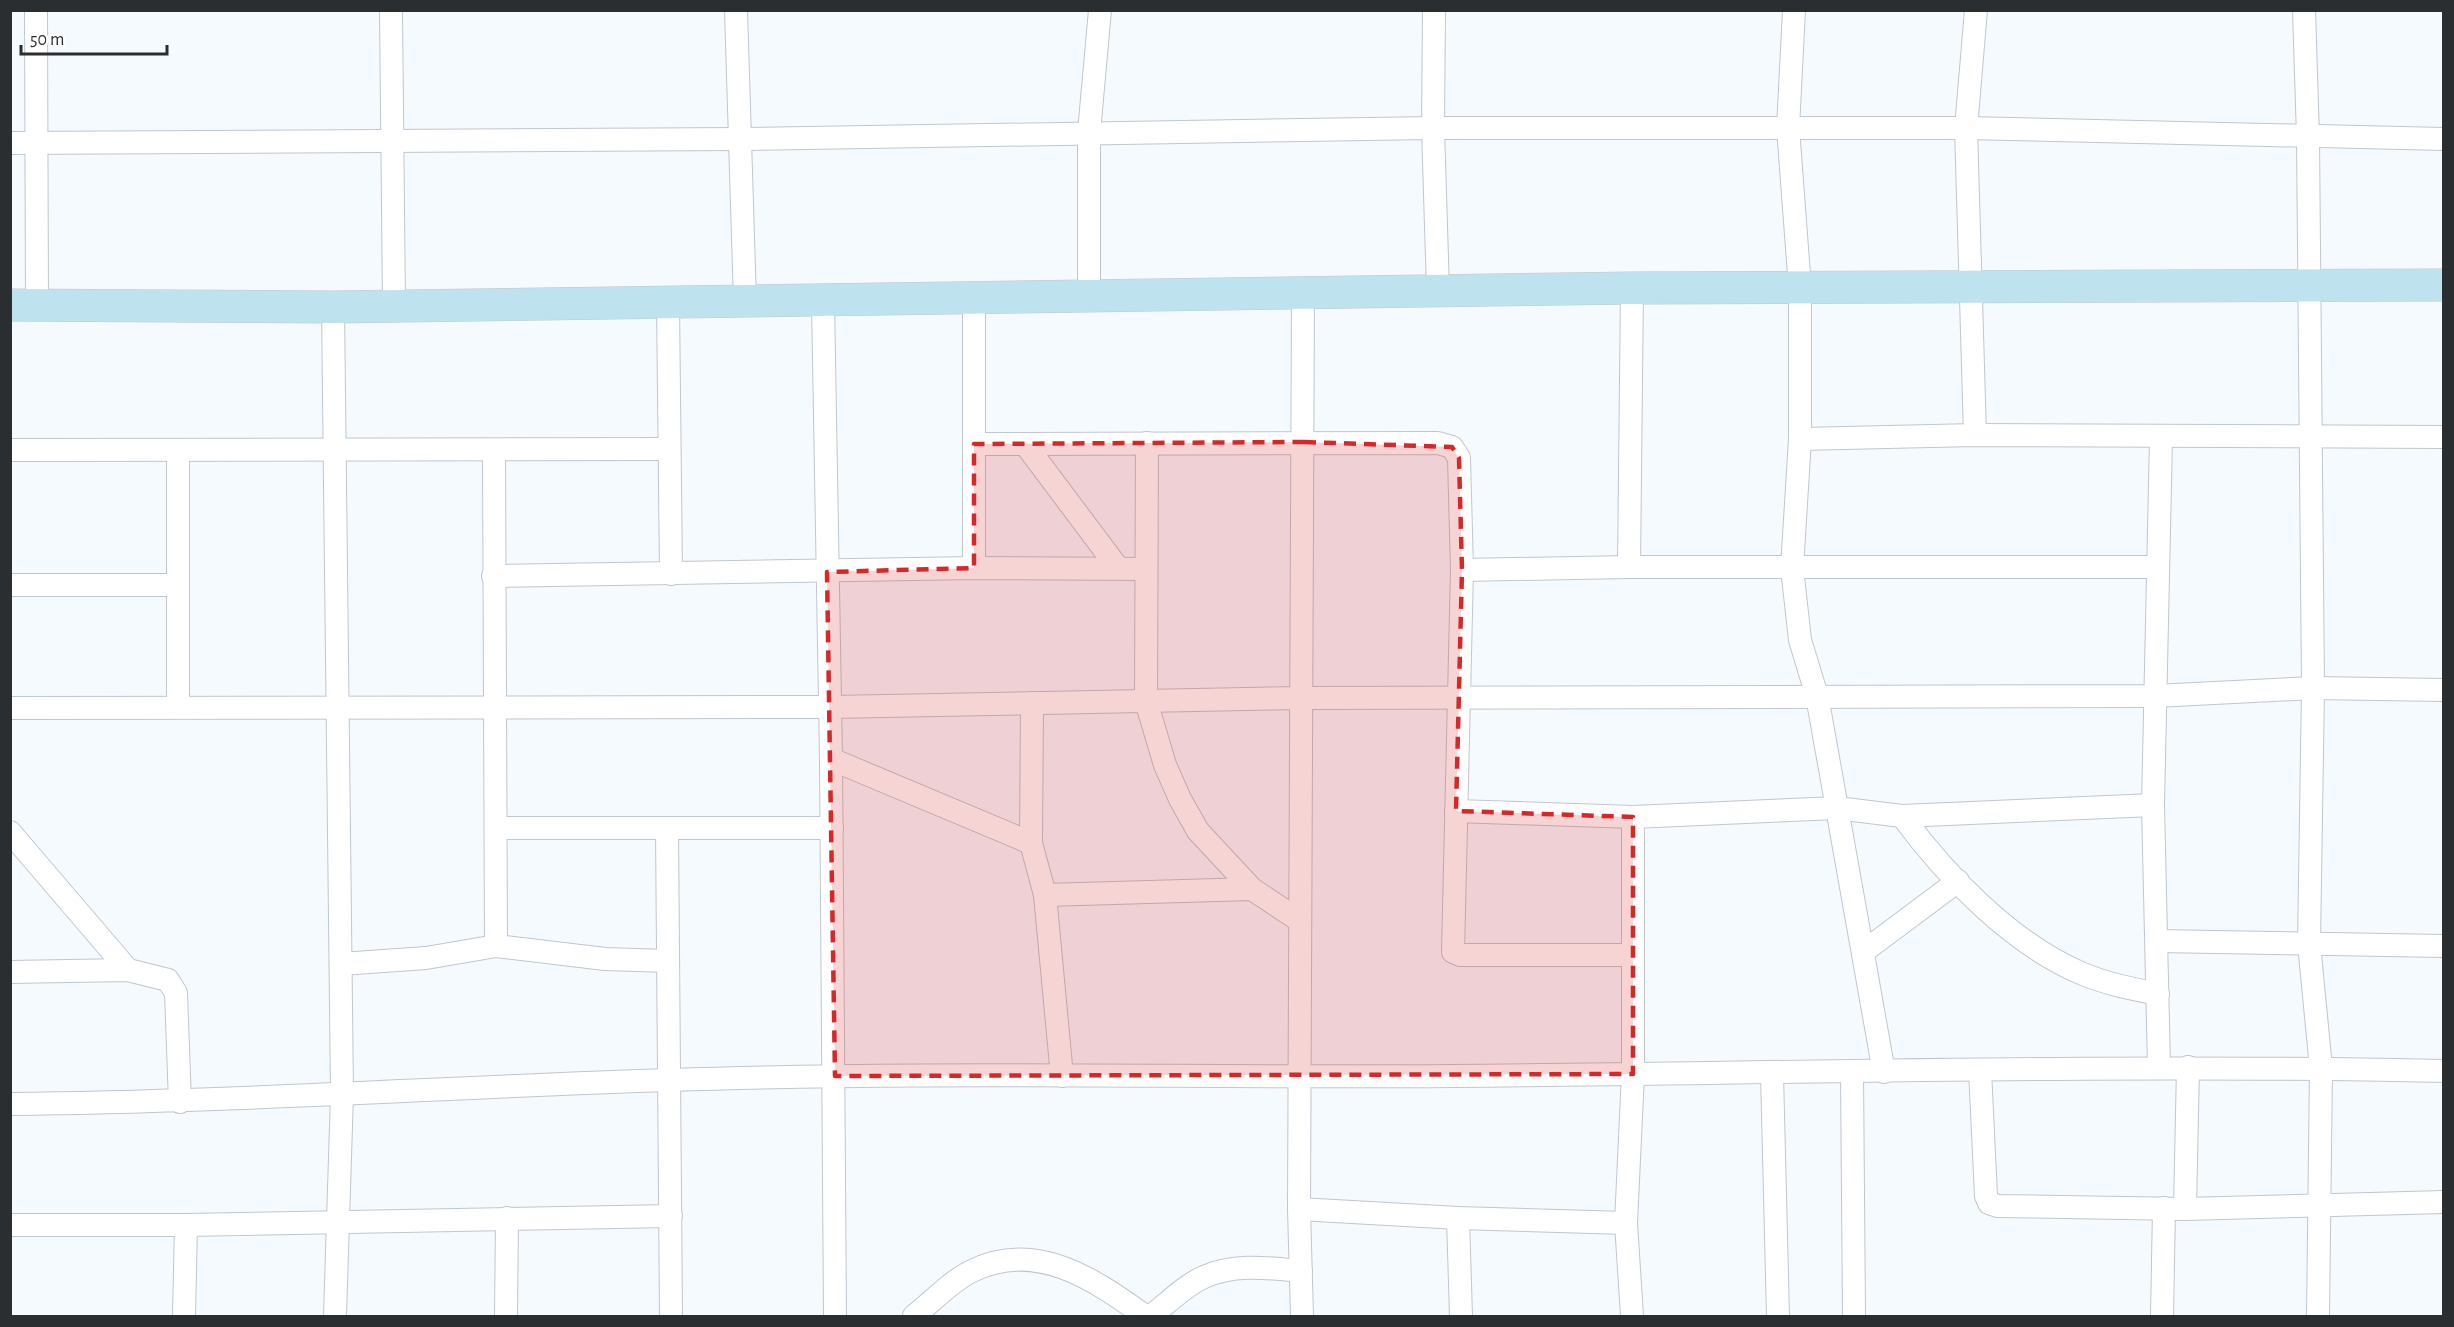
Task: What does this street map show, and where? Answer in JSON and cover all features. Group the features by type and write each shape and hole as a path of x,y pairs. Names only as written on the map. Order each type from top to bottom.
{"street":[{"path":"36,10 35,143 24,305 333,307 1632,288 2444,285"},
{"path":"391,10 394,306"},
{"path":"736,10 745,302"},
{"path":"1089,295 1089,132 1100,10"},
{"path":"1434,10 1433,128 1438,291"},
{"path":"1794,10 1788,128 1800,288 1800,439 1792,568 1800,640 1817,696 1884,1072"},
{"path":"1975,435 1966,128 1976,10"},
{"path":"2304,10 2310,286 2309,437 2313,688 2308,944 2321,1068 2317,1205 2318,1317"},
{"path":"10,143 741,139 1433,128 1966,128 2444,139"},
{"path":"1629,567 1632,288"},
{"path":"1302,1317 1299,1209 1303,293"},
{"path":"974,298 974,568"},
{"path":"823,301 831,707 835,1317"},
{"path":"668,303 671,574"},
{"path":"333,307 342,1094 335,1317"},
{"path":"1800,439 1975,435 2160,438 2444,437"},
{"path":"2159,1067 2153,805 2160,438"},
{"path":"974,444 1304,442 1438,443 1452,447 1459,458 1462,570 1453,952 1460,955 1633,955"},
{"path":"1147,443 1146,701 1165,765 1179,799 1198,831 1252,889 1300,921"},
{"path":"1026,444 1118,568"},
{"path":"10,450 668,449"},
{"path":"494,450 495,946"},
{"path":"178,451 178,707"},
{"path":"1462,570 1629,567 2156,567"},
{"path":"493,576 974,568 1146,569"},
{"path":"10,585 177,585"},
{"path":"10,708 831,707 1301,698 2155,696 2313,688 2444,690"},
{"path":"1032,703 1031,843 1045,896 1062,1076"},
{"path":"831,759 1031,843"},
{"path":"1456,811 1633,817 1837,808 1902,816 2153,805"},
{"path":"1902,816 1923,844 1958,881 2008,927 2050,957 2083,974 2158,994"},
{"path":"1632,1317 1626,1223 1633,1074 1633,817"},
{"path":"496,828 832,828"},
{"path":"667,828 670,1317"},
{"path":"10,832 128,970"},
{"path":"1863,952 1958,881"},
{"path":"1045,896 1252,889"},
{"path":"2157,940 2444,946"},
{"path":"341,964 426,958 495,946 604,959 668,960"},
{"path":"10,972 128,970 168,980 176,993 180,1102"},
{"path":"10,1104 180,1102 670,1080 835,1076 1300,1077 1772,1074 2159,1067 2444,1071"},
{"path":"2162,1317 2188,1067"},
{"path":"1980,1070 1989,1203 1998,1206 2175,1208 2444,1202"},
{"path":"1852,1072 1854,1317"},
{"path":"1772,1074 1778,1317"},
{"path":"1299,1209 1458,1218 1626,1223"},
{"path":"10,1225 186,1226 671,1215"},
{"path":"506,1317 507,1218"},
{"path":"1458,1218 1461,1317"},
{"path":"183,1317 186,1226"},
{"path":"914,1317 970,1272 989,1263 1013,1259 1041,1261 1072,1270 1103,1285 1145,1317"},
{"path":"1151,1317 1202,1278 1220,1272 1257,1267 1301,1270"}],"highlighted area":[{"path":"1304,442 1452,447 1459,458 1462,570 1456,811 1633,817 1633,1074 835,1076 827,572 974,568 974,444"}]}
